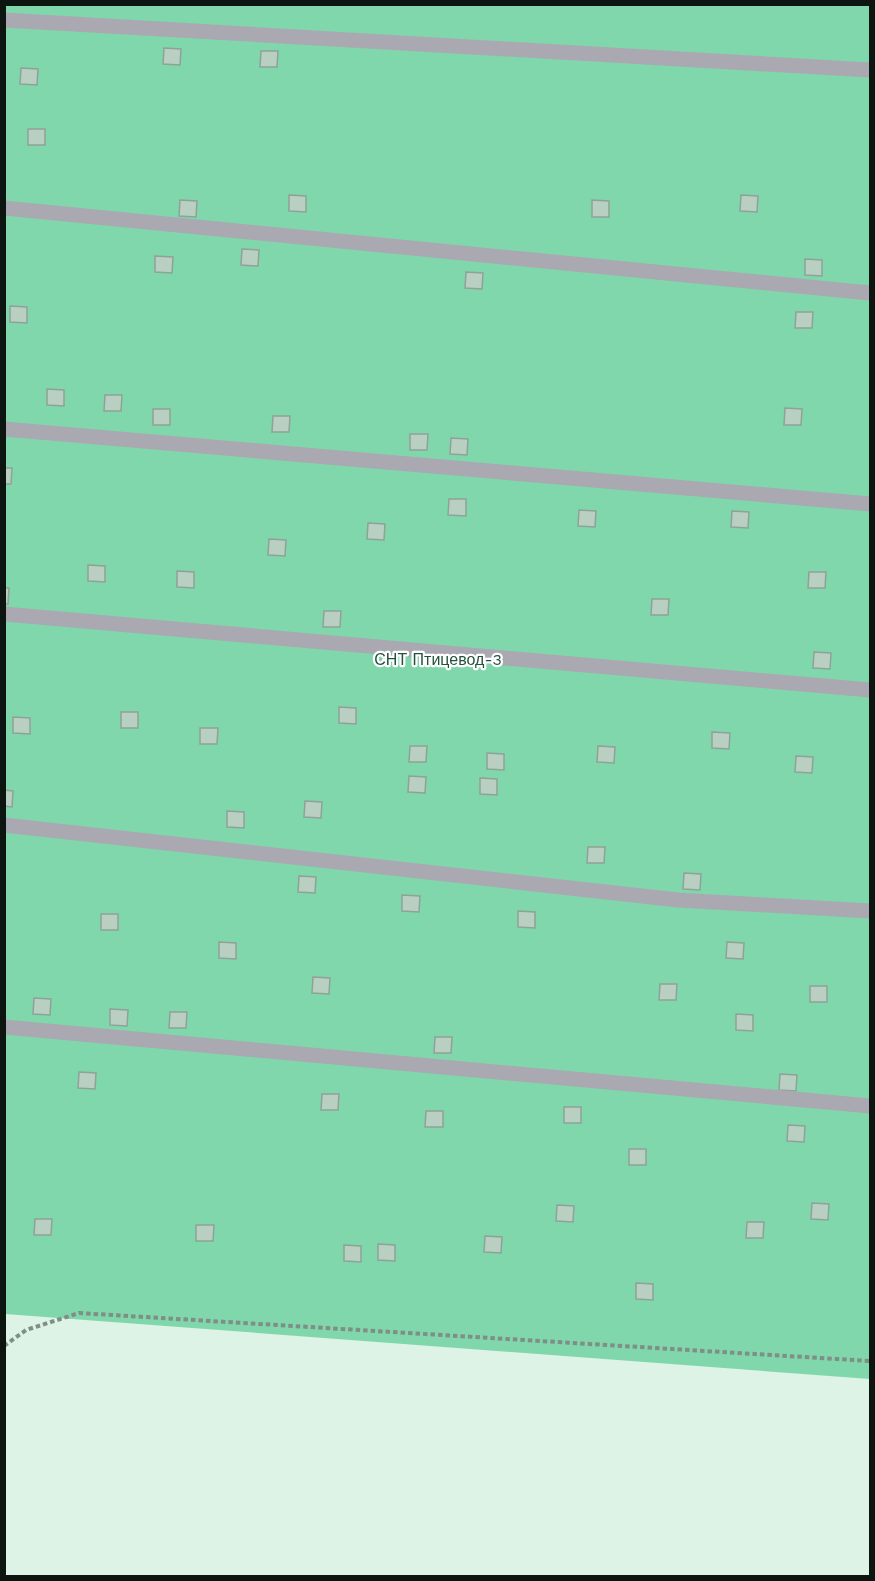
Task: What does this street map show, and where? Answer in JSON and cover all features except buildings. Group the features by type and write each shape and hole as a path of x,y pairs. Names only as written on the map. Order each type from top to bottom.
{"lane":[{"path":"4,20 870,70"},
{"path":"4,208 870,293"},
{"path":"4,429 870,504"},
{"path":"4,614 870,690"},
{"path":"4,825 678,900 870,911"},
{"path":"4,1027 870,1106"}],"path":[{"path":"4,1346 26,1330 80,1313 870,1361"}],"green space":[{"name":"СНТ Птицевод-3","path":"4,5 870,5 870,1379 5,1314"}]}
